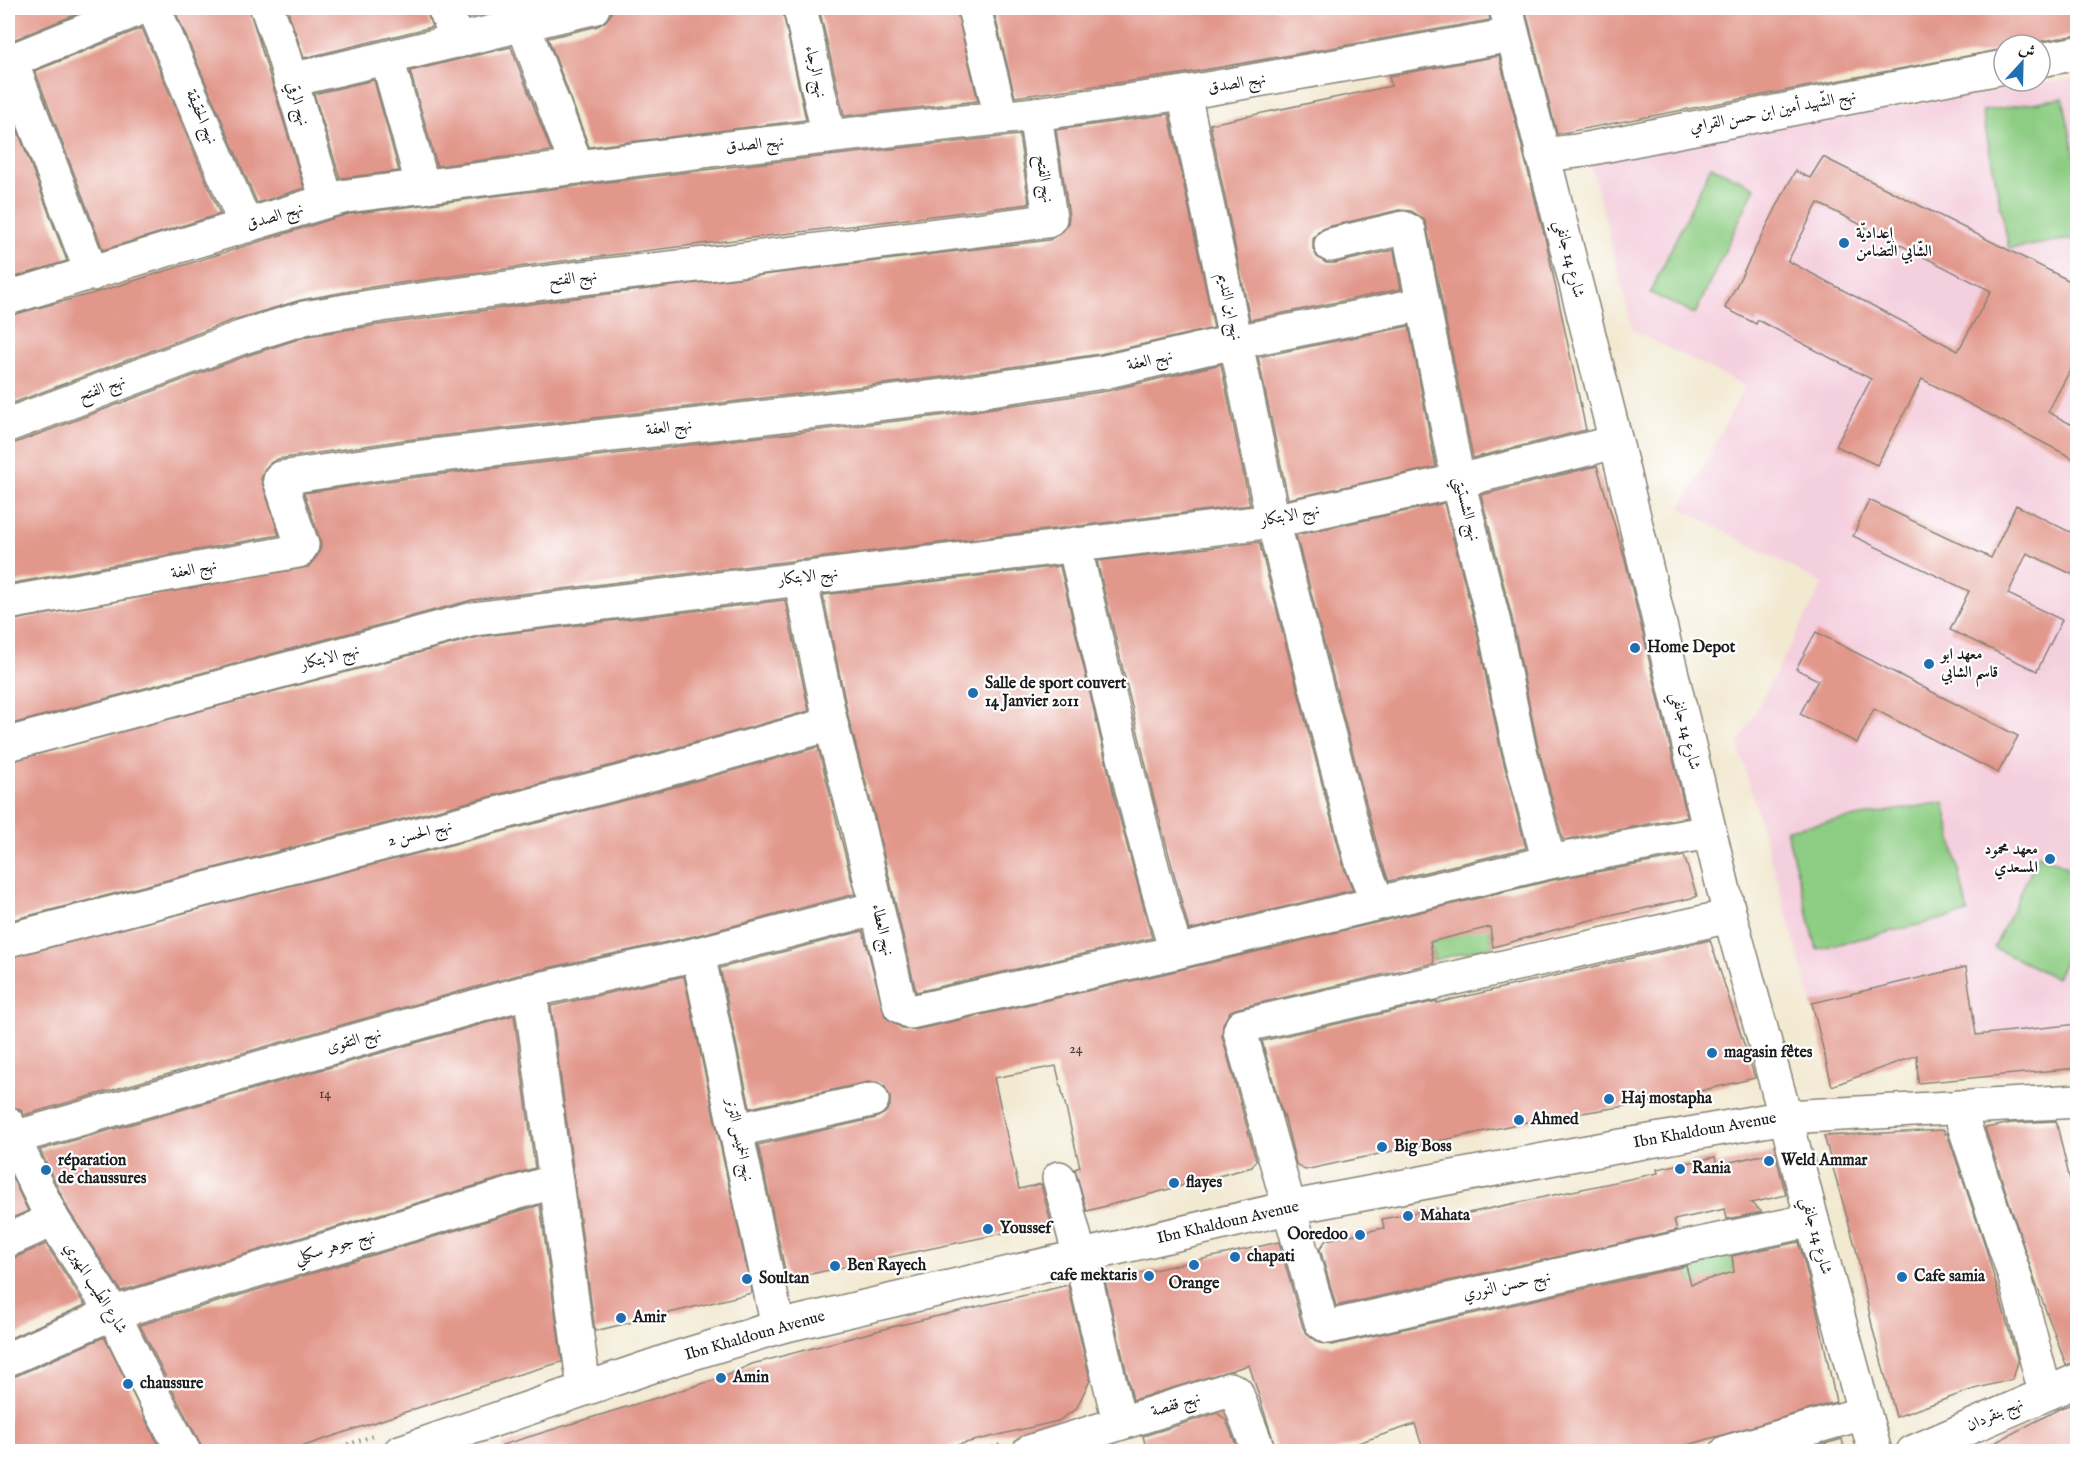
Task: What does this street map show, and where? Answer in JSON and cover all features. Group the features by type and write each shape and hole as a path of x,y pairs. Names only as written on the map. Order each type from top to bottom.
{"street":[{"path":"93,274 9,61 141,8"},
{"name":"نهج الحقيقة","path":"154,8 246,226"},
{"name":"نهج الرقي","path":"267,8 327,201"},
{"path":"444,8 459,41"},
{"path":"290,81 593,8"},
{"name":"نهج الرجاء","path":"800,8 829,137"},
{"path":"974,8 1001,117"},
{"name":"نهج الصدق","path":"8,298 327,201 369,193 1035,114 1184,93 1509,21"},
{"name":"شارع 14 جانفي","path":"1509,21 1616,442 1730,916 1875,1452"},
{"path":"523,24 577,167"},
{"path":"2052,58 2078,53"},
{"path":"387,58 423,187"},
{"name":"نهج الشّهيد أمين ابن حسن القرامي","path":"1542,156 1992,70"},
{"name":"نهج ابن النديم","path":"1184,93 1273,521 1362,863 1378,903"},
{"name":"نهج الفتح","path":"8,425 240,338 304,318 381,305 573,279 715,264 1047,221 1050,218 1035,114"},
{"name":"نهج الشستيتي","path":"1331,245 1406,229 1409,231 1458,481 1494,623 1519,747 1549,862"},
{"name":"نهج العفة","path":"8,603 298,551 302,545 281,478 430,457 945,396 1104,372 1424,303"},
{"name":"نهج الابتكار","path":"8,744 474,619 1273,521 1458,481 1616,442"},
{"path":"1074,544 1132,793 1176,952"},
{"name":"نهج العطاء","path":"800,578 831,724 857,822 900,1006 911,1012 1176,952 1549,862 1709,832"},
{"name":"نهج الحسن 2","path":"8,940 629,780 831,724"},
{"name":"نهج التقوى","path":"10,1131 530,991 698,954 877,908"},
{"name":"نهج حسن النّوري","path":"1730,916 1242,1026 1240,1031 1321,1322 1329,1327 1630,1258 1812,1220"},
{"name":"نهج الخميس الترنر","path":"698,954 778,1326"},
{"path":"530,991 584,1389"},
{"path":"737,1130 872,1100"},
{"name":"Ibn Khaldoun Avenue","path":"400,1452 778,1326 1288,1208 1786,1117 1959,1107 2076,1106"},
{"path":"1959,1107 2014,1277 2045,1392"},
{"name":"شارع الطّيب المهيري","path":"10,1131 53,1220 113,1313 184,1452"},
{"path":"1059,1178 1119,1422"},
{"name":"نهج جوهر سكيلي","path":"8,1359 113,1313 556,1181"},
{"path":"8,1240 53,1220"},
{"name":"نهج بنقردان","path":"1913,1452 2045,1392 2078,1380"},
{"name":"نهج قفصة","path":"1017,1448 1119,1422 1230,1389 1236,1392 1259,1452"},
{"path":"1726,1452 1864,1413"}],"path":[{"path":"975,1452 1017,1448"}],"shaded area":[{"path":"2077,78 2077,1024 1976,1034 1966,967 1812,1003 1738,745 1823,584 1681,508 1745,386 1633,331 1589,156 1992,92 2052,93 2052,82"}],"green space":[{"path":"2063,98 2077,169 2077,238 2009,249 1982,111"},
{"path":"1711,166 1755,187 1695,314 1650,293"},
{"path":"1944,802 1968,913 1817,949 1786,829"},
{"path":"2039,854 2077,872 2077,944 2073,943 2056,978 1994,948"},
{"path":"1482,885 1493,946 1434,960 1430,942 1467,932 1457,891"},
{"path":"1730,1245 1734,1272 1706,1345 1684,1257"}],"building":[{"path":"8,8 92,8 8,42"},
{"path":"174,8 249,8 304,188 257,203"},
{"path":"287,8 425,8 432,27 304,58"},
{"path":"464,8 513,8 469,18"},
{"path":"611,8 782,8 806,120 589,147 548,38 598,26 606,21 611,14"},
{"path":"819,8 956,8 978,101 844,116"},
{"path":"993,8 1488,8 1490,20 1181,74 1015,97"},
{"path":"1525,8 2078,8 2078,35 2052,39 2052,33 1992,33 1992,51 1557,134"},
{"path":"142,28 220,214 103,250 35,71"},
{"path":"511,47 551,151 437,166 410,71"},
{"path":"1499,56 1547,246 1586,430 1473,458 1424,219 1411,211 1399,210 1327,227 1319,231 1313,239 1313,249 1317,257 1326,263 1394,250 1401,289 1250,320 1210,124 1391,86 1389,76"},
{"path":"374,80 399,171 340,178 314,94"},
{"path":"8,105 67,261 8,279"},
{"path":"1169,114 1214,328 1100,354 943,377 405,440 278,459 264,470 261,479 279,535 8,584 8,443 15,443 246,356 308,336 575,298 1049,240 1063,231 1068,224 1069,216 1056,130"},
{"path":"1019,135 1029,204 570,260 378,286 301,300 233,320 8,405 8,316 98,292 350,214 737,166"},
{"path":"1823,157 2078,285 2078,355 2048,412 2078,428 2078,461 1922,379 1877,465 1836,446 1871,379 1758,320 1756,324 1725,308 1795,171 1810,178","holes":["1818,203 1991,291 1958,351 1788,261"]},
{"path":"1409,326 1436,467 1288,499 1258,357"},
{"path":"1221,364 1250,505 472,600 8,725 8,621 308,567 318,555 321,547 304,493 409,478 947,415 1107,391"},
{"path":"1597,466 1625,560 1687,817 1563,840 1537,743 1512,618 1481,495"},
{"path":"1869,500 1991,558 2016,505 2078,536 2078,577 2027,553 2008,594 2062,620 2037,671 1950,630 1969,591 1853,536"},
{"path":"1444,503 1476,627 1501,752 1526,848 1389,881 1380,857 1296,535"},
{"path":"1259,542 1344,868 1353,890 1189,930 1153,795 1097,561"},
{"name":"Salle de sport couvert 14 Janvier 2011","path":"1060,566 1116,804 1152,938 916,992 875,817 849,720 823,595"},
{"path":"785,600 809,711 624,762 8,921 8,762 478,637"},
{"path":"1816,632 2018,736 1998,773 1874,709 1857,743 1800,714 1818,680 1796,669"},
{"path":"818,747 855,894 694,936 525,973 24,1115 20,1109 8,1106 8,958 634,798"},
{"path":"1684,856 1696,897 1587,921 1493,947 1490,927 1430,942 1434,963 1230,1011 1223,1024 1222,1036 1256,1160 1252,1167 1087,1211 1075,1169 1080,1167 1056,1066 994,1078 1019,1189 1041,1184 1051,1223 787,1279 758,1145 876,1118 885,1113 890,1106 890,1097 885,1087 877,1082 868,1082 750,1108 720,968 863,931 885,1017 902,1028 915,1030 1180,970 1553,880"},
{"path":"1710,940 1755,1078 1658,1101 1531,1121 1305,1170 1296,1164 1262,1041"},
{"path":"1966,967 1976,1035 2078,1024 2078,1068 1918,1083 1917,1055 1832,1086 1812,1003"},
{"path":"684,976 752,1293 595,1331 551,1006"},
{"path":"514,1015 535,1168 121,1291 69,1211 40,1150"},
{"path":"2056,1121 2078,1214 2078,1362 2066,1365 2035,1281 1985,1128 2012,1123"},
{"path":"1944,1130 1945,1134 1947,1133 1984,1242 2018,1362 2013,1379 1971,1390 1896,1417 1873,1330 1856,1249 1824,1136"},
{"path":"1775,1152 1786,1195 1751,1203 1762,1212 1727,1219 1725,1209 1674,1220 1677,1230 1336,1306 1320,1249 1326,1240 1384,1228 1382,1219 1437,1208 1440,1219 1658,1173 1657,1169 1715,1157 1717,1165"},
{"path":"8,1169 28,1211 8,1220"},
{"path":"540,1205 562,1362 513,1376 286,1452 203,1452 140,1325"},
{"path":"1279,1242 1303,1328 1319,1343 1332,1345 1686,1266 1691,1284 1734,1272 1732,1256 1799,1242 1818,1315 1836,1402 1664,1452 1424,1452 1415,1424 1331,1452 1277,1452 1249,1365 1133,1400 1105,1281"},
{"path":"46,1244 85,1305 8,1339 8,1258 16,1257"},
{"path":"1068,1285 1090,1380 1076,1409 1058,1421 927,1452 503,1452 502,1445 721,1378 752,1364 888,1328"},
{"path":"104,1337 162,1452 8,1452 8,1377 16,1376"},
{"path":"2078,1402 2078,1452 1977,1452 2061,1408"},
{"path":"1217,1413 1226,1420 1239,1452 1147,1452 1143,1436"},
{"path":"1842,1439 1845,1452 1797,1452"}],"place":[{"name":"إعداديّة الشّابي التّضامن","path":"1844,243"},
{"name":"Home Depot","path":"1635,648"},
{"name":"معهد ابو قاسم الشابي","path":"1929,664"},
{"name":"Salle de sport couvert 14 Janvier 2011","path":"973,693"},
{"name":"معهد محمود المسعدي","path":"2050,859"},
{"name":"magasin fêtes","path":"1712,1053"},
{"name":"Haj mostapha","path":"1609,1099"},
{"name":"Ahmed","path":"1519,1120"},
{"name":"Big Boss","path":"1382,1147"},
{"name":"Weld Ammar","path":"1769,1161"},
{"name":"Rania","path":"1680,1169"},
{"name":"réparation de chaussures","path":"46,1170"},
{"name":"flayes","path":"1174,1183"},
{"name":"Mahata","path":"1408,1216"},
{"name":"Youssef","path":"988,1229"},
{"name":"Ooredoo","path":"1360,1235"},
{"name":"chapati","path":"1235,1257"},
{"name":"Orange","path":"1194,1265"},
{"name":"Ben Rayech","path":"835,1266"},
{"name":"cafe mektaris","path":"1149,1276"},
{"name":"Cafe samia","path":"1902,1277"},
{"name":"Soultan","path":"747,1279"},
{"name":"Amir","path":"621,1318"},
{"name":"Amin","path":"721,1378"},
{"name":"chaussure","path":"128,1384"}]}
